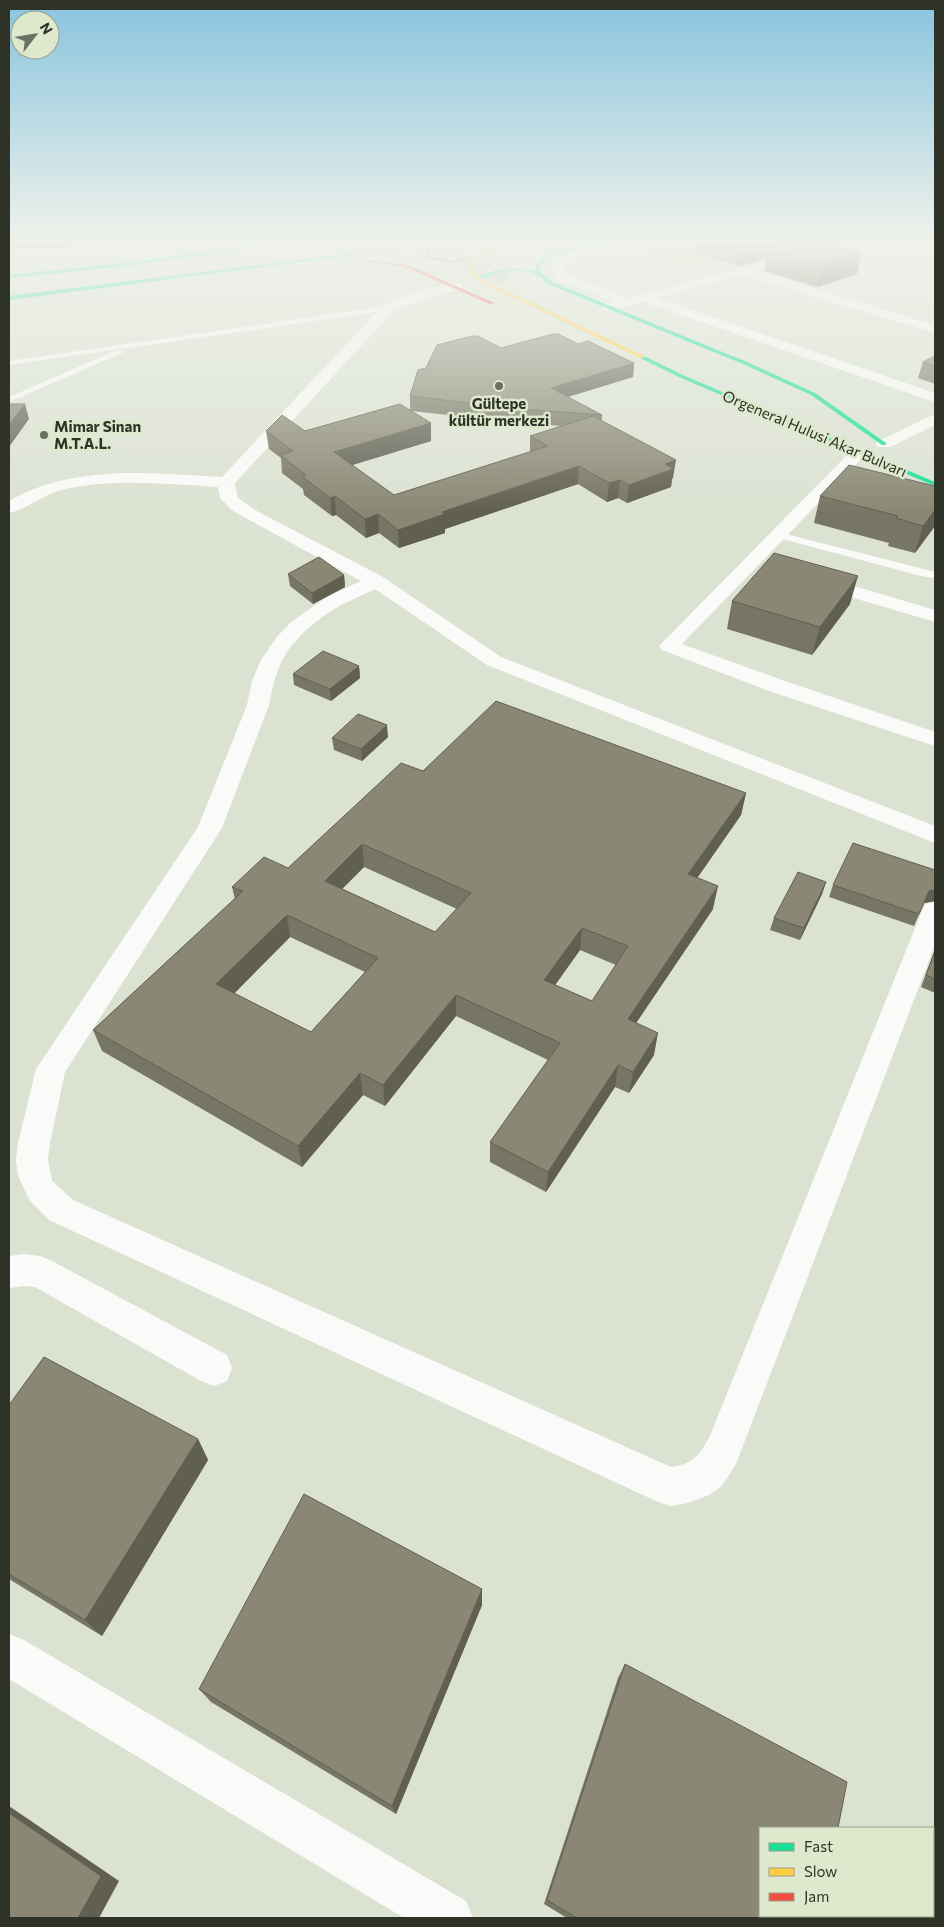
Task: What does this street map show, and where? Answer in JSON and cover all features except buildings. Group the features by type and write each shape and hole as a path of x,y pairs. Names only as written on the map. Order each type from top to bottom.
{"main road":[{"name":"Orgeneral Hulusi Akar Bulvarı","path":"591,333 684,377 935,484"},
{"path":"672,333 745,363 812,394 884,444"},
{"path":"583,342 684,377"},
{"name":"Orgeneral Hulusi Akar Bulvarı","path":"829,421 901,450"}],"street":[{"path":"365,333 226,482 225,493 238,508 376,581 494,661 935,835"},
{"path":"746,333 935,398"},
{"path":"884,444 935,419"},
{"path":"859,452 669,646 777,686 935,739"},
{"path":"9,508 40,492 85,481 104,479 226,482"},
{"path":"751,562 770,568"},
{"path":"798,576 935,616"},
{"path":"376,581 339,598 313,614 283,642 273,656 260,688 258,705 210,828 51,1070 34,1143 32,1160 34,1176 42,1191 61,1210 670,1487 687,1485 702,1478 715,1466 723,1451 935,911"},
{"path":"9,1272 24,1270 40,1272 214,1368"},
{"path":"9,1655 448,1918"}],"lane":[{"path":"9,363 214,333"},
{"path":"9,400 116,354 122,350 123,346"},
{"path":"778,535 924,574 935,575"}],"traffic: fast":[{"path":"672,333 745,363 813,394 884,444"},
{"path":"642,357 683,377 935,484"}],"traffic: slow":[{"path":"591,333 642,357"}],"place":[{"name":"Gültepe kültür merkezi","path":"499,386"},
{"name":"Mimar Sinan M.T.A.L.","path":"44,435"}]}
